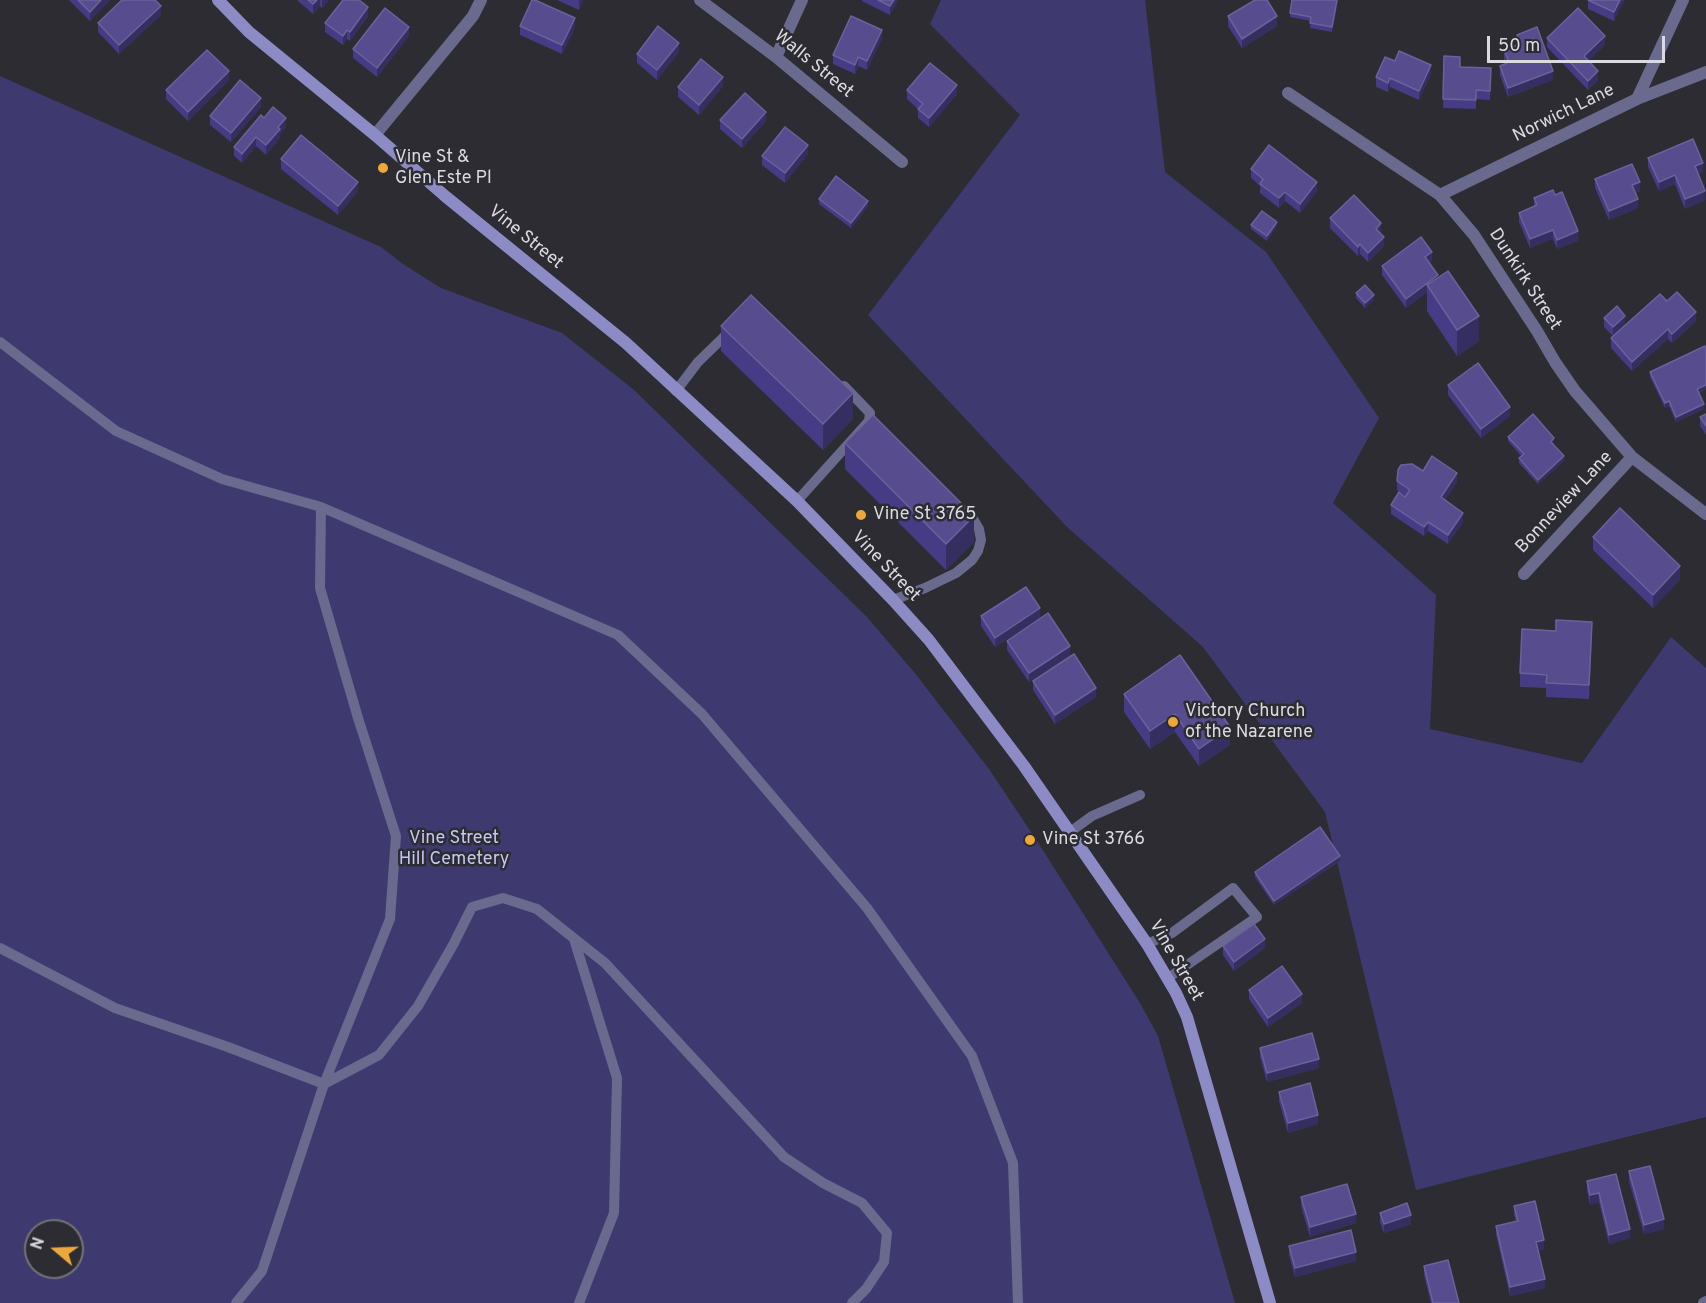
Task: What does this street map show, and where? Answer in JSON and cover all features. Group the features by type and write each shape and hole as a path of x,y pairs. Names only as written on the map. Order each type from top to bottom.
{"main road":[{"name":"Vine Street","path":"218,0 249,32 626,343 796,501 929,640 1024,766 1168,978 1187,1017 1270,1303"}],"street":[{"path":"375,135 473,16 481,0"},
{"name":"Walls Street","path":"700,0 776,57 902,162"},
{"path":"776,57 802,0"},
{"path":"1637,99 1683,0"},
{"name":"Norwich Lane","path":"1440,195 1637,99 1706,72"},
{"name":"Dunkirk Street","path":"1288,93 1440,195 1474,235 1575,391 1632,457 1706,514"},
{"name":"Bonneview Lane","path":"1524,574 1632,457"}],"lane":[{"path":"676,391 698,362 741,322"},
{"path":"0,342 116,431 222,479 321,507 618,635 702,714 867,908 972,1056 1013,1163 1018,1303"},
{"path":"796,501 869,421 870,413 835,377"},
{"path":"842,451 865,440"},
{"path":"893,600 926,588 956,573 972,560 981,540 979,529 972,517 959,504"},
{"path":"236,1303 262,1271 324,1084 390,919 396,836 320,588 321,507"},
{"path":"1070,832 1092,816 1140,795"},
{"path":"1147,944 1172,933 1233,888 1257,917 1168,978"},
{"path":"0,948 115,1008 228,1047 324,1084 379,1054 418,1006 472,907 503,898 537,909 605,963 784,1157 823,1183 862,1203 887,1233 884,1262 866,1289 852,1303"},
{"path":"574,938 617,1078 614,1213 579,1303"}],"green space":[{"path":"941,0 1145,0 1165,172 1266,252 1379,418 1333,503 1436,595 1430,729 1582,763 1671,637 1706,668 1706,1117 1416,1190 1325,812 1203,647 1067,527 868,315 1020,115 930,24"},
{"name":"Vine Street Hill Cemetery","path":"0,76 381,247 441,288 562,333 633,389 867,617 914,672 989,769 1140,1003 1158,1036 1235,1303 0,1303"}],"building":[{"path":"78,0 101,0 90,12"},
{"path":"122,0 155,0 161,6 119,45 98,23"},
{"path":"343,0 359,0 368,7 350,32 347,30 343,36 325,23"},
{"path":"532,0 575,18 562,45 520,26"},
{"path":"878,0 894,0 890,6"},
{"path":"1255,0 1267,0 1277,16 1242,39 1228,16"},
{"path":"1292,0 1337,0 1332,27 1310,23 1311,17 1290,13"},
{"path":"1588,0 1620,0 1614,12"},
{"path":"385,8 409,27 377,68 353,49"},
{"path":"1578,8 1605,36 1584,56 1598,71 1588,81 1547,38"},
{"path":"851,16 882,30 867,61 858,57 855,65 833,55"},
{"path":"658,26 679,43 657,70 637,54"},
{"path":"1537,27 1553,71 1508,88 1500,66 1509,62 1504,50 1520,44 1517,35"},
{"path":"207,50 229,71 188,112 166,90"},
{"path":"1399,51 1431,65 1419,91 1390,78 1388,83 1376,77 1385,57 1395,61"},
{"path":"1444,56 1460,57 1460,67 1491,68 1490,91 1476,90 1476,100 1443,99"},
{"path":"701,59 723,77 699,105 678,87"},
{"path":"930,63 957,85 929,118 918,109 923,104 907,90"},
{"path":"240,80 261,98 231,133 210,116"},
{"path":"745,93 766,112 742,139 720,120"},
{"path":"273,107 286,118 278,127 280,129 266,145 256,137 242,154 234,147 261,115 264,118"},
{"path":"785,127 808,145 785,173 762,156"},
{"path":"301,135 358,182 338,206 281,159"},
{"path":"1693,139 1703,163 1695,166 1705,191 1685,199 1675,175 1659,182 1648,158"},
{"path":"1269,145 1317,182 1300,204 1285,192 1279,198 1260,184 1263,179 1251,169"},
{"path":"1632,164 1640,182 1632,185 1638,199 1609,211 1595,179"},
{"path":"836,176 868,201 851,223 819,199"},
{"path":"1553,190 1555,195 1562,192 1578,231 1557,240 1553,230 1530,239 1519,213 1537,205 1534,198"},
{"path":"1354,195 1381,223 1376,229 1384,237 1368,253 1360,244 1358,247 1330,218"},
{"path":"1262,211 1277,222 1267,236 1251,225"},
{"path":"1421,237 1432,252 1425,257 1438,275 1406,299 1382,266"},
{"path":"1448,271 1479,316 1457,330 1427,285"},
{"path":"1365,285 1374,295 1365,303 1356,293"},
{"path":"1677,292 1696,312 1672,334 1668,329 1632,362 1611,338 1660,294 1667,301"},
{"path":"751,295 853,393 823,424 721,326"},
{"path":"1617,306 1625,316 1613,327 1604,318"},
{"path":"1705,346 1706,385 1697,389 1704,404 1676,417 1669,401 1665,403 1650,372"},
{"path":"1478,363 1510,407 1481,429 1448,385"},
{"path":"1533,414 1554,438 1551,442 1564,456 1538,480 1519,458 1524,454 1508,437"},
{"path":"1706,414 1706,426 1700,417"},
{"path":"873,415 974,516 946,544 845,443"},
{"path":"1432,456 1457,473 1441,497 1463,513 1448,535 1428,522 1424,527 1391,505 1399,492 1405,497 1410,490 1397,481 1401,465 1412,464 1423,471"},
{"path":"1620,508 1680,566 1653,595 1593,537"},
{"path":"1026,587 1040,608 995,638 981,616"},
{"path":"1048,613 1070,646 1029,673 1007,641"},
{"path":"1556,620 1592,622 1589,685 1546,683 1547,675 1520,673 1522,629 1556,631"},
{"path":"1074,654 1096,688 1055,715 1033,681"},
{"name":"Victory Church of the Nazarene","path":"1180,655 1230,727 1199,749 1175,714 1150,731 1124,694"},
{"path":"1320,827 1340,856 1274,901 1255,872"},
{"path":"1254,924 1265,939 1234,962 1223,946"},
{"path":"1282,966 1302,994 1268,1018 1249,990"},
{"path":"1312,1033 1319,1059 1267,1073 1260,1048"},
{"path":"1310,1083 1318,1115 1288,1123 1279,1092"},
{"path":"1650,1166 1664,1219 1644,1225 1629,1171"},
{"path":"1616,1174 1630,1229 1609,1235 1599,1193 1590,1195 1587,1181"},
{"path":"1347,1184 1356,1214 1310,1227 1301,1197"},
{"path":"1535,1201 1544,1240 1536,1242 1545,1279 1510,1287 1496,1226 1518,1221 1514,1206"},
{"path":"1407,1203 1411,1215 1384,1224 1380,1213"},
{"path":"1351,1230 1356,1252 1295,1268 1289,1246"},
{"path":"1448,1260 1459,1303 1433,1303 1424,1266"}],"place":[{"name":"Vine St & Glen Este Pl","path":"383,168"},
{"name":"Vine St 3765","path":"861,515"},
{"name":"Victory Church of the Nazarene","path":"1173,722"},
{"name":"Vine St 3766","path":"1030,840"}]}
